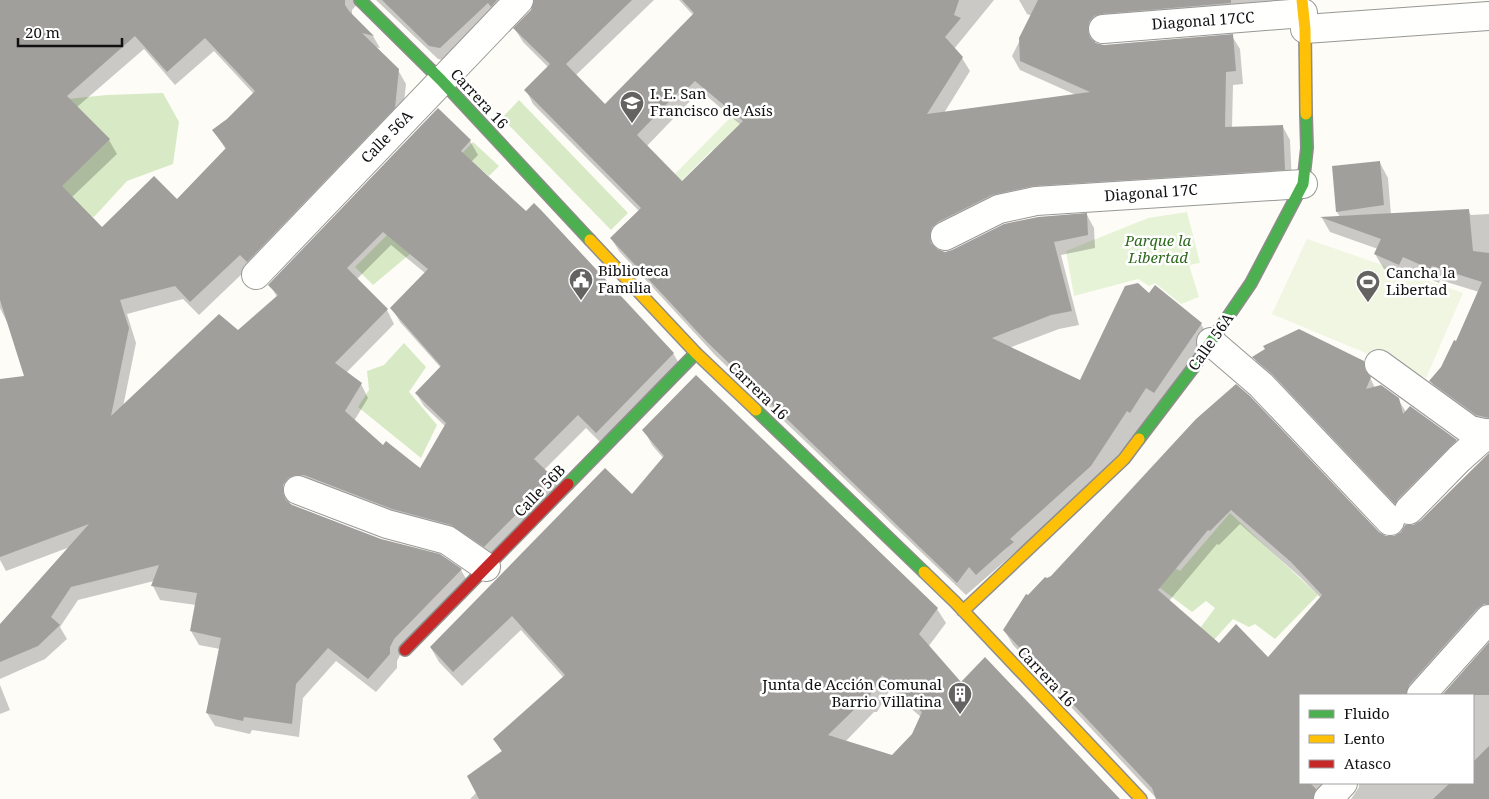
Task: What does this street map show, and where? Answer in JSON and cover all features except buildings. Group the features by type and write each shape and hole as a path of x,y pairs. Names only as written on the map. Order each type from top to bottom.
{"street":[{"name":"Carrera 16","path":"360,0 441,80 696,353 963,611 1140,799"},
{"name":"Calle 56A","path":"256,275 519,0"},
{"name":"Calle 56A","path":"963,611 1124,459 1193,368 1252,283 1303,184 1307,148 1303,14"},
{"name":"Diagonal 17CC","path":"1103,29 1303,14 1489,16"},
{"name":"Diagonal 17C","path":"945,236 999,209 1036,200 1303,184"},
{"path":"1211,342 1261,385 1399,516 1458,458 1489,433"},
{"name":"Calle 56B","path":"405,650 696,353"},
{"path":"1379,364 1470,430 1489,433"},
{"path":"298,490 388,524 448,540 486,567"},
{"path":"1422,694 1489,619"},
{"path":"1328,799 1342,784"}],"green space":[{"path":"163,93 179,122 173,164 127,181 94,217 61,209 47,101 107,95"},
{"path":"519,100 628,213 611,230 502,118"},
{"path":"732,116 755,137 733,171 712,150 669,193 663,186"},
{"path":"473,142 499,166 489,176 482,170 475,177 415,201"},
{"name":"Parque la Libertad","path":"1187,212 1200,263 1189,265 1199,297 1181,304 1155,283 1149,286 1138,279 1074,296 1066,251 1148,218"},
{"path":"395,227 416,249 373,285 355,267"},
{"name":"Cancha la Libertad","path":"1307,239 1463,293 1426,378 1272,314"},
{"path":"404,343 426,367 409,392 437,425 421,458 358,407 369,390 367,371 384,365"},
{"path":"1230,513 1318,595 1275,639 1255,624 1249,627 1233,619 1178,679 1183,651 1215,608 1206,601 1192,612 1156,585 1164,561 1180,571"}],"traffic: fast":[{"path":"360,0 441,80 590,240"},
{"path":"1139,439 1193,368 1251,283 1303,184 1307,148 1306,114"},
{"path":"568,484 696,353"},
{"path":"756,410 924,572"}],"traffic: slow":[{"path":"1302,0 1305,29 1306,114"},
{"path":"590,240 696,353 756,410"},
{"path":"963,611 1124,459 1139,439"},
{"path":"924,572 955,602 1141,799"}],"traffic: jam":[{"path":"405,650 568,484"}],"place":[{"name":"I. E. San Francisco de Asís","path":"632,124"},
{"name":"Biblioteca Familia","path":"581,301"},
{"name":"Cancha la Libertad","path":"1368,303"},
{"name":"Junta de Acción Comunal Barrio Villatina","path":"960,715"}]}
